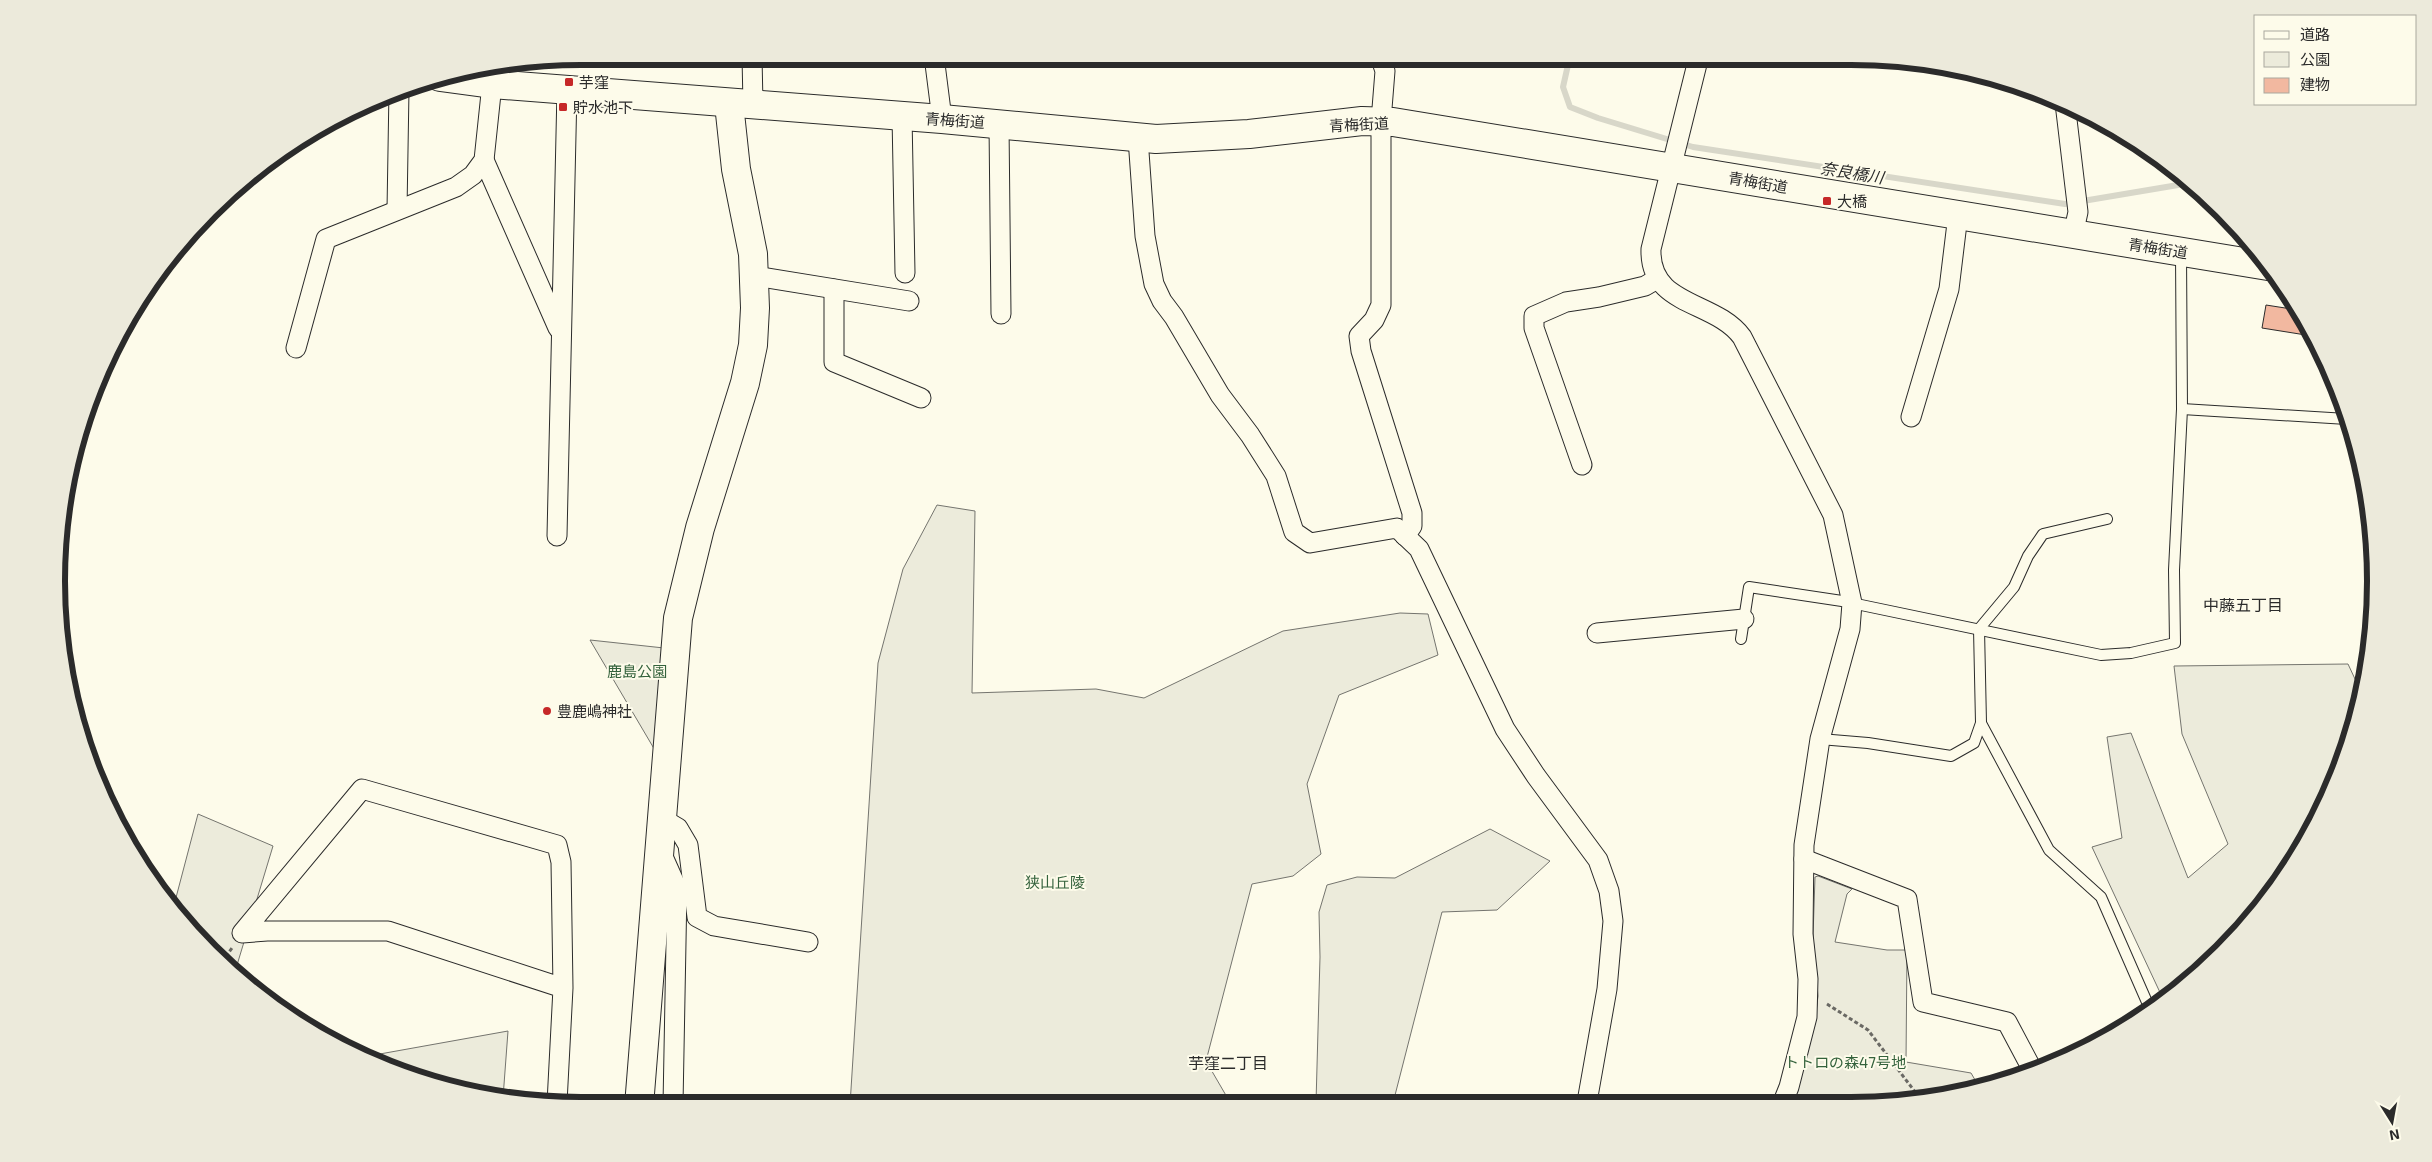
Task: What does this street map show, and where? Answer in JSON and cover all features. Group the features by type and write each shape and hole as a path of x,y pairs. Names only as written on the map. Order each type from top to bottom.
{"main road":[{"name":"青梅街道","path":"460,80 492,84 942,119 1138,138 1204,137 1381,121 1673,160 1958,215 2076,214 2181,252 2258,264"},
{"path":"640,1097 658,846 678,618 700,528 751,360 755,308 755,276 750,232 736,169 741,104"}],"street":[{"path":"741,104 750,65"},
{"path":"935,65 942,119"},
{"path":"1383,65 1385,71 1381,121 1381,305 1374,320 1359,336 1361,351 1412,513 1412,526 1405,536"},
{"path":"1697,65 1651,250 1651,260 1657,279 1674,296 1722,317 1742,337 1833,515 1852,603 1850,629 1820,739 1804,845 1803,934 1808,992 1807,1017 1785,1097"},
{"path":"492,84 484,160 561,333"},
{"path":"557,536 566,90"},
{"path":"397,210 399,98"},
{"path":"2066,112 2076,214"},
{"path":"902,116 905,273"},
{"path":"999,124 1001,314"},
{"path":"1138,138 1145,236 1154,284 1162,301 1174,317 1220,395 1250,435 1276,476 1294,532 1310,543 1397,528 1419,548 1504,729 1598,860 1609,891 1613,921 1608,988 1588,1097"},
{"path":"296,348 326,240 456,187 473,175 484,160"},
{"path":"1911,417 1949,290 1958,215"},
{"path":"755,276 910,301"},
{"path":"1582,465 1534,328 1534,316 1566,302 1599,298 1645,286 1657,279"},
{"path":"834,290 834,362 921,398"},
{"path":"1597,633 1744,619"},
{"path":"557,1096 563,988 561,862 557,845 362,789 242,933 267,930 388,931 563,988"},
{"path":"661,818 678,828 688,845 697,917 714,926 808,942"},
{"path":"658,846 676,888 673,1097"},
{"path":"1804,859 1907,899 1923,1002 2007,1022 2030,1065"}],"lane":[{"path":"1742,639 1749,587 1852,603 2101,655 2132,653 2175,643 2174,570 2182,409 2181,252"},
{"path":"2182,409 2341,419"},
{"path":"1820,739 1868,743 1951,756 1974,743 1981,723 1980,630 2014,587 2028,556 2043,534 2107,519"},
{"path":"1981,723 2049,850 2101,897 2147,1003"}],"path":[{"path":"1808,992 1868,1030 1916,1093"}],"green space":[{"name":"狭山丘陵","path":"937,505 975,511 972,693 1096,689 1144,698 1283,631 1400,613 1428,614 1438,655 1339,695 1307,784 1321,854 1293,876 1252,884 1206,1061 1227,1097 851,1097 878,663 903,569"},
{"name":"鹿島公園","path":"590,640 664,648 656,752"},
{"path":"2348,664 2357,683 2340,747 2328,778 2298,839 2280,868 2239,921 2216,946 2160,993 2092,847 2122,838 2107,737 2131,733 2188,878 2228,844 2182,734 2174,666"},
{"path":"198,814 273,846 237,965 216,946 176,899"},
{"path":"1490,829 1550,861 1497,910 1442,912 1395,1097 1316,1097 1320,957 1319,912 1327,885 1357,877 1395,878"},
{"name":"トトロの森47号地","path":"1818,876 1852,889 1847,894 1835,942 1887,950 1907,950 1906,1062 1971,1073 1976,1081 1918,1093 1885,1096 1790,1097 1815,1020 1818,996 1813,937 1815,877"},
{"path":"508,1031 504,1091 415,1070 376,1055"}],"building":[{"path":"2266,305 2289,309 2304,335 2262,328"}],"waterway":[{"name":"奈良橋川","path":"1568,65 1563,87 1570,107 1598,118 1693,147 2065,204 2181,185"}],"place":[{"name":"芋窪","path":"569,82"},
{"name":"貯水池下","path":"563,107"},
{"name":"大橋","path":"1827,201"},
{"name":"豊鹿嶋神社","path":"547,711"}],"district":[{"name":"中藤五丁目","path":"2243,604"},
{"name":"芋窪二丁目","path":"1228,1062"}]}
